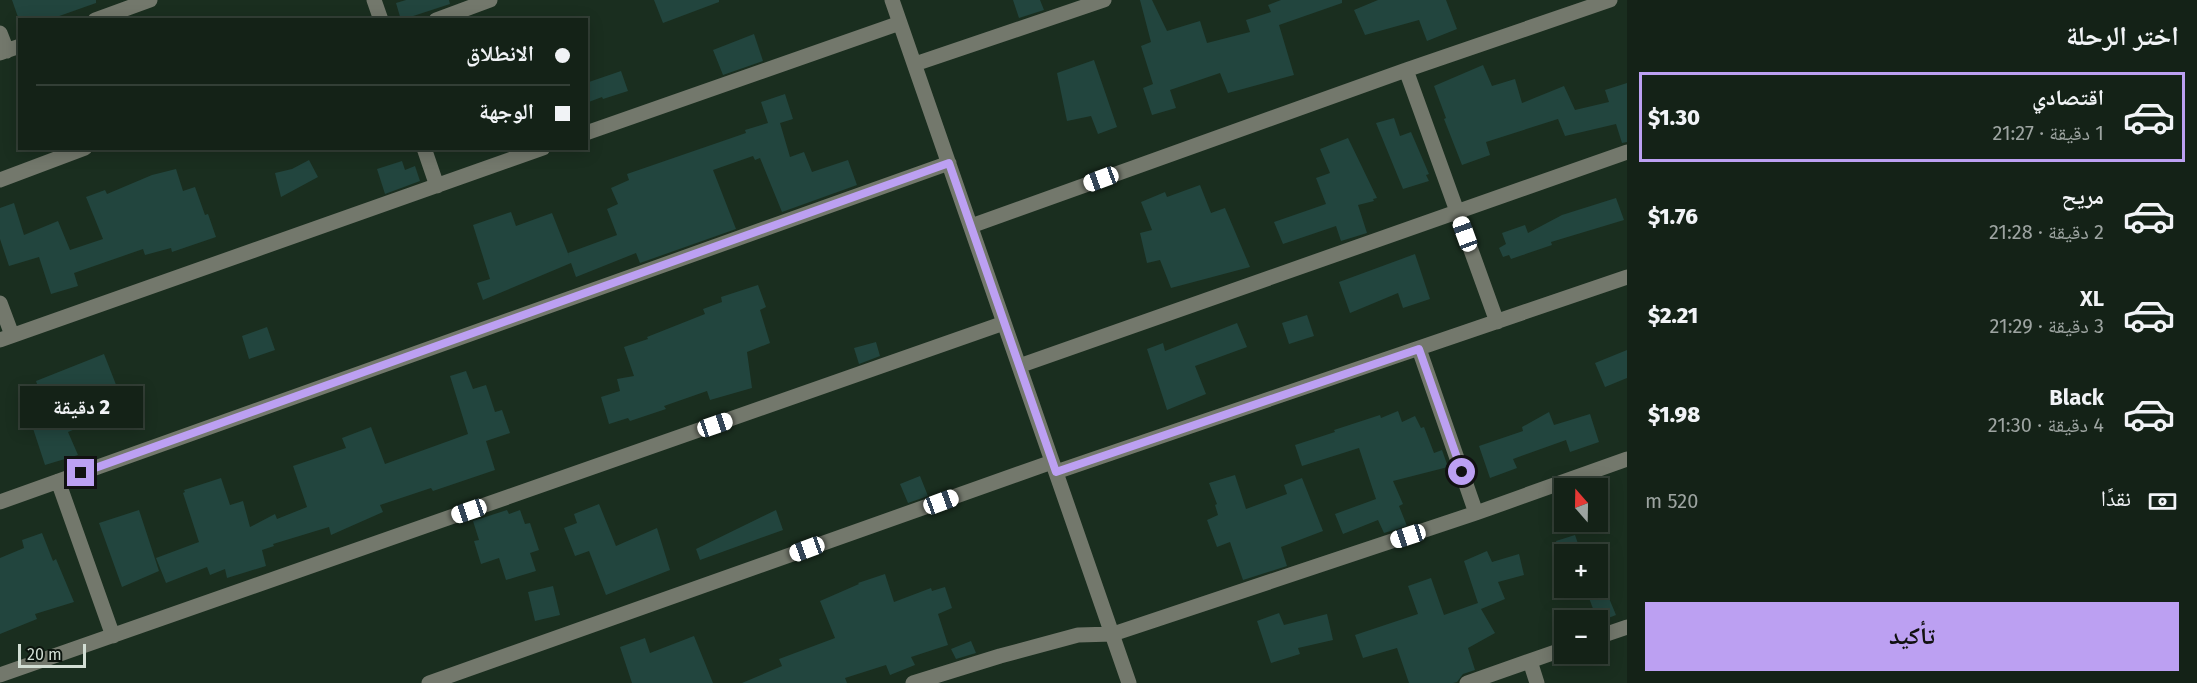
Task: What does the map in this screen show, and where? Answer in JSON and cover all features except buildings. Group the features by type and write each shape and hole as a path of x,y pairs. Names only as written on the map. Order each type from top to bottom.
{"street":[{"path":"100,18 150,0"},
{"path":"374,0 380,18"},
{"path":"441,18 490,0"},
{"path":"892,0 1129,683"},
{"path":"915,64 1104,0"},
{"path":"971,226 1406,70 1610,0"},
{"path":"588,132 900,23"},
{"path":"0,33 9,50"},
{"path":"1406,70 1497,322"},
{"path":"0,180 80,150"},
{"path":"425,150 437,186"},
{"path":"0,303 6,337 537,150"},
{"path":"1019,366 1627,153"},
{"path":"0,502 949,163"},
{"path":"429,683 1054,467 1419,349 1627,278"},
{"path":"0,675 1004,324"},
{"path":"1419,349 1476,513"},
{"path":"913,683 1078,635 1113,634 1476,513 1627,459"},
{"path":"58,481 113,636"},
{"path":"1608,634 1627,627"},
{"path":"1467,683 1554,653"},
{"path":"1530,661 1538,683"}],"route":[{"path":"81,473 949,163 1056,472 1419,349 1462,472"}]}
